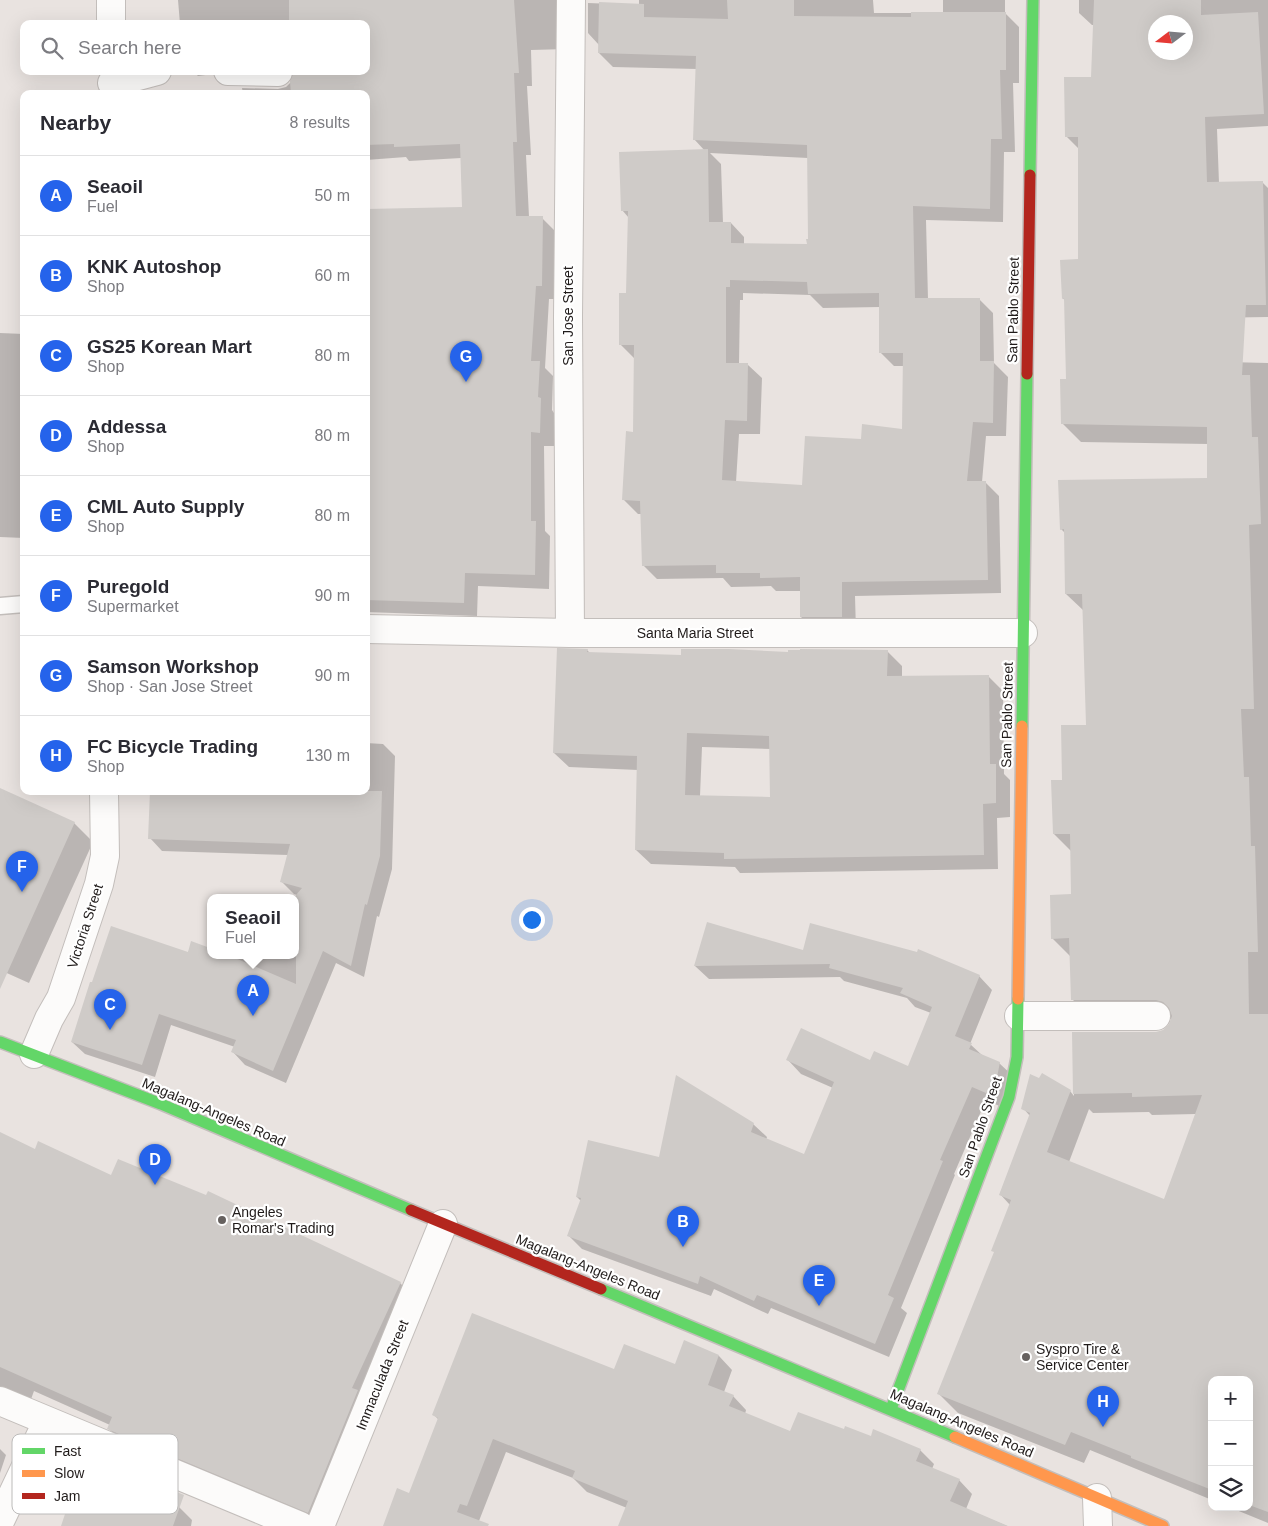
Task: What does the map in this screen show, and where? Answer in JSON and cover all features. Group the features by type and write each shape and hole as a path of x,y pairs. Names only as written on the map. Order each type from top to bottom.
{"street":[{"path":"111,0 111,20"},
{"name":"San Jose Street","path":"570,633 568,317 571,0"},
{"name":"San Pablo Street","path":"891,1409 1009,1097 1017,1057 1033,0"},
{"path":"112,83 142,75"},
{"name":"Santa Maria Street","path":"370,629 570,633 1023,633"},
{"name":"Victoria Street","path":"34,1054 49,1019 61,998 100,884 105,856 104,795"},
{"path":"1018,1016 1156,1016"},
{"name":"Magalang-Angeles Road","path":"0,1042 187,1116 891,1409 1163,1526"},
{"name":"Immaculada Street","path":"320,1526 444,1224"},
{"path":"0,1401 76,1434"},
{"path":"41,1434 47,1422"},
{"path":"178,1476 300,1526"},
{"path":"0,1521 12,1496"},
{"path":"1098,1498 1098,1526"}],"lane":[{"path":"0,606 20,604"}],"building":[{"path":"289,0 514,0 519,73 514,73 517,142 513,142 516,216 543,216 542,286 536,286 531,361 540,361 538,397 541,398 540,433 531,432 531,521 536,521 535,575 465,573 464,603 370,600 370,209 462,207 460,144 394,147 394,144 370,145 370,90 291,90 292,75 370,75 370,20 289,20"},
{"path":"727,0 794,0 794,16 911,17 911,12 1006,12 1006,70 1000,70 1002,139 991,139 990,209 913,206 915,298 980,298 980,361 994,361 993,423 973,422 967,481 986,481 988,580 842,582 842,617 800,617 800,577 760,578 760,573 716,573 716,565 642,566 640,501 622,500 626,431 633,432 634,345 619,345 619,293 626,293 628,211 621,211 619,152 708,149 709,222 731,222 731,243 807,244 807,145 693,140 696,56 598,53 599,2 644,4 644,17 728,19","holes":["730,280 807,282 808,294 879,293 879,353 903,353 902,429 862,424 861,439 805,436 802,485 722,480 725,420 747,421 748,363 726,363 726,287 730,287"]},
{"path":"1094,0 1201,0 1201,15 1258,12 1264,114 1205,117 1207,182 1263,181 1266,305 1246,305 1242,375 1250,375 1252,437 1258,437 1261,524 1249,525 1254,709 1241,709 1244,777 1249,777 1251,846 1255,846 1258,952 1248,952 1249,1014 1268,1014 1268,1512 1253,1506 1253,1376 1208,1376 1208,1488 1071,1432 1065,1445 937,1394 994,1252 991,1251 1011,1200 999,1195 1030,1113 1021,1109 1030,1074 1039,1078 1042,1073 1071,1090 1047,1152 1164,1199 1202,1095 1132,1097 1132,1093 1073,1094 1072,1032 1156,1032 1163,1030 1169,1024 1172,1016 1169,1008 1163,1002 1156,1000 1071,1000 1069,938 1051,939 1050,895 1071,894 1070,834 1053,834 1051,780 1062,780 1061,725 1086,725 1082,594 1065,594 1064,529 1060,530 1058,480 1207,478 1207,427 1061,424 1060,379 1066,379 1064,298 1062,299 1060,260 1078,259 1078,137 1065,137 1064,77 1091,77"},
{"path":"557,648 588,649 587,652 681,655 681,649 788,652 788,650 800,649 888,650 887,676 989,675 990,764 996,764 996,803 983,804 984,855 724,859 724,853 635,850 637,756 553,753","holes":["687,733 769,736 770,797 685,795"]},
{"path":"0,788 75,822 0,989"},
{"path":"370,791 382,791 380,856 367,905 365,904 351,966 323,951 273,1071 231,1052 236,1040 159,1014 142,1065 71,1042 90,982 92,982 111,926 188,952 191,941 207,947 207,959 237,959 296,984 296,959 299,959 299,894 297,894 302,888 280,882 290,844 148,839 150,795 370,795"},
{"path":"707,922 803,950 810,923 917,952 918,949 980,975 955,1036 972,1043 969,1049 1000,1062 994,1093 993,1096 972,1087 940,1160 943,1161 888,1295 894,1298 875,1344 757,1295 754,1301 700,1276 698,1284 567,1236 581,1198 576,1197 588,1140 659,1157 676,1075 754,1123 751,1132 804,1154 834,1082 786,1060 801,1028 870,1060 874,1051 908,1066 932,1007 900,993 903,988 829,968 830,964 694,966"},
{"path":"0,1132 35,1149 38,1141 111,1175 118,1159 206,1195 208,1191 401,1282 352,1388 358,1390 308,1513 178,1459 178,1434 119,1434 107,1429 112,1417 0,1367"},
{"path":"472,1313 614,1369 624,1344 675,1364 684,1340 719,1355 708,1385 734,1395 729,1406 790,1431 798,1412 844,1429 845,1426 871,1436 873,1429 921,1449 916,1461 960,1479 950,1501 1008,1526 618,1526 628,1501 572,1478 575,1471 493,1439 467,1506 460,1504 457,1512 489,1524 488,1526 383,1526 397,1488 409,1493 438,1418 432,1415"},
{"path":"178,1492 184,1495 178,1512"},
{"path":"65,1514 177,1514 173,1526 61,1526"}],"traffic: fast":[{"path":"1030,175 1033,0"},
{"path":"1022,726 1027,374"},
{"path":"891,1409 1009,1097 1017,1057 1018,999"},
{"path":"0,1042 161,1104 411,1210"},
{"path":"601,1289 955,1437"}],"traffic: slow":[{"path":"1018,999 1022,726"},
{"path":"955,1437 1163,1526"}],"traffic: jam":[{"path":"1027,374 1030,175"},
{"path":"411,1210 601,1289"}],"place":[{"name":"Samson Workshop","path":"466,382"},
{"name":"Puregold","path":"22,892"},
{"name":"Seaoil","path":"253,1016"},
{"name":"GS25 Korean Mart","path":"110,1030"},
{"name":"Addessa","path":"155,1185"},
{"name":"Angeles Romar's Trading","path":"222,1220"},
{"name":"KNK Autoshop","path":"683,1247"},
{"name":"CML Auto Supply","path":"819,1306"},
{"name":"Syspro Tire & Service Center","path":"1026,1357"},
{"name":"FC Bicycle Trading","path":"1103,1427"}]}
